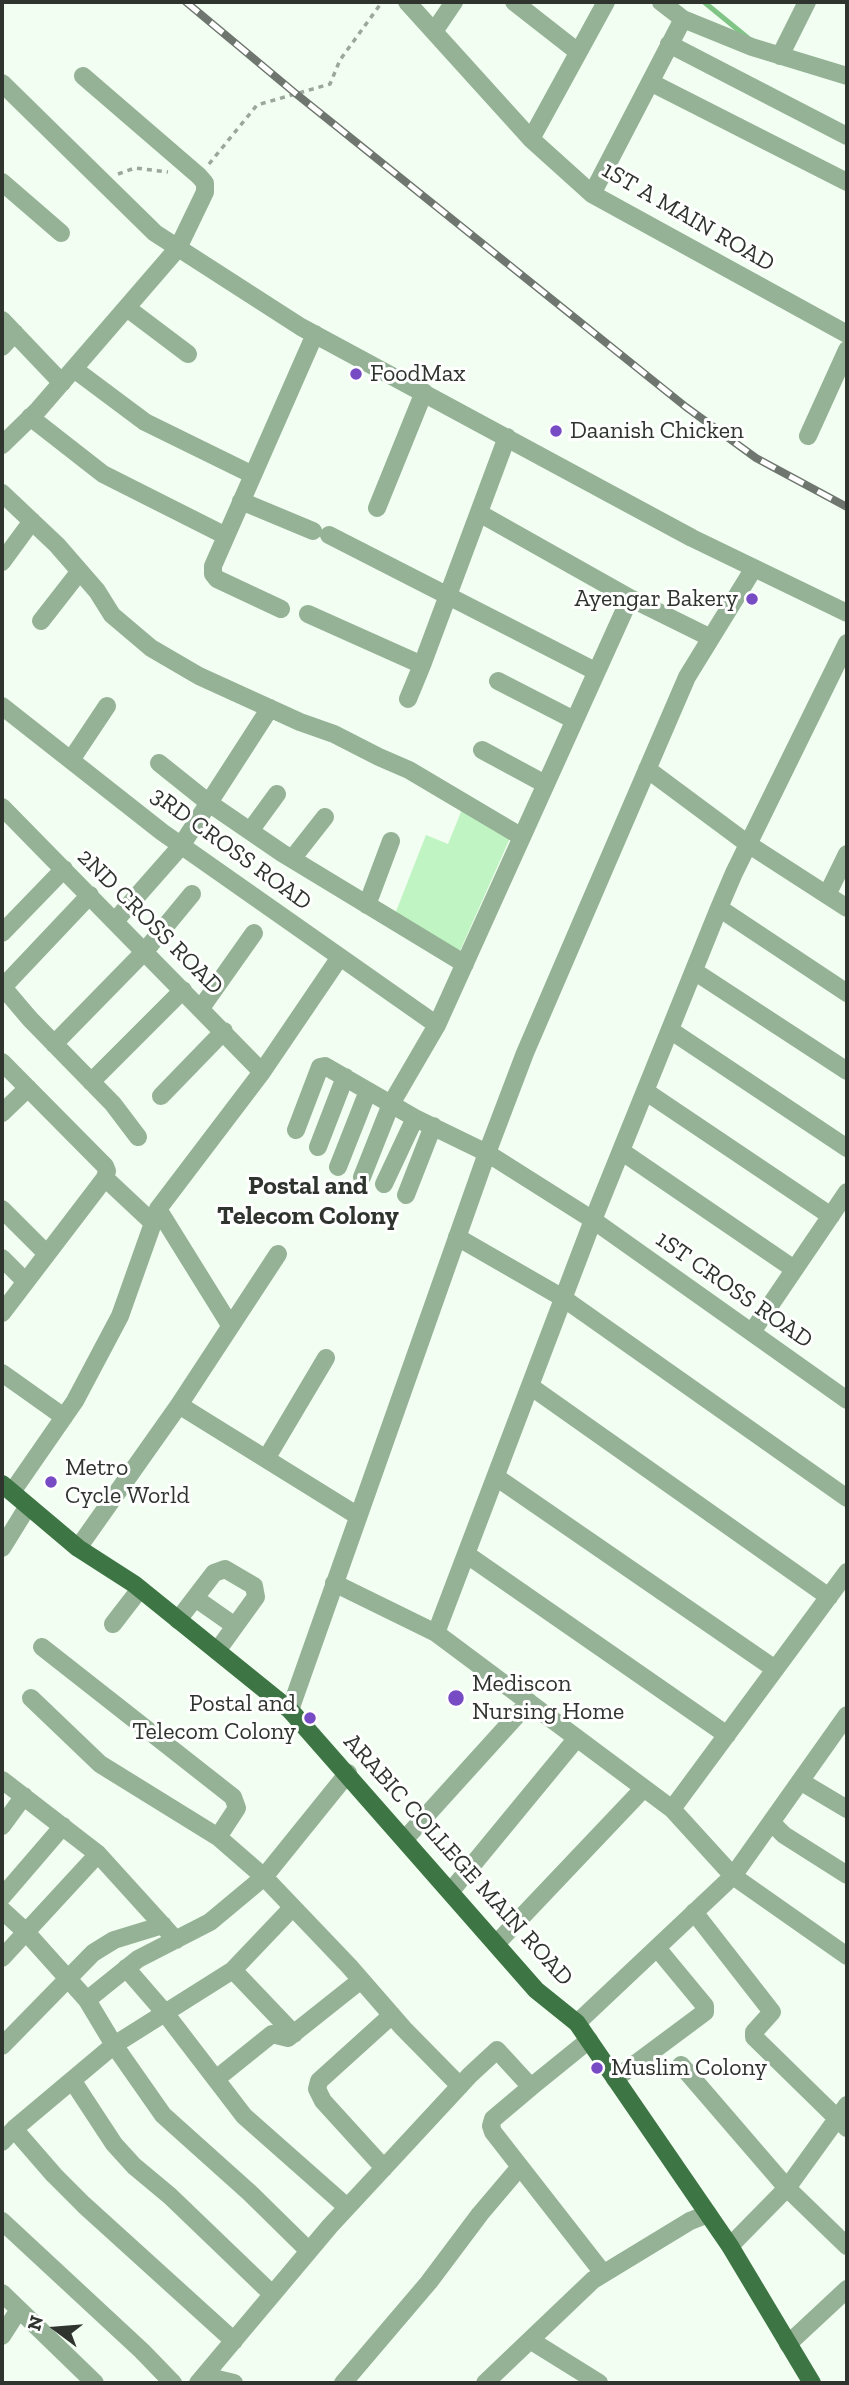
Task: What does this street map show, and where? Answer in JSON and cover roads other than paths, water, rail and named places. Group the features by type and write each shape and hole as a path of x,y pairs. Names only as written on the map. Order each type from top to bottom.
{"main road":[{"name":"ARABIC COLLEGE MAIN ROAD","path":"7,1488 78,1548 140,1589 290,1710 536,1990 577,2023 730,2246 813,2383"}],"street":[{"name":"1ST A MAIN ROAD","path":"407,2 531,139 592,194 847,334"},
{"path":"435,30 454,2"},
{"path":"514,2 578,52"},
{"path":"531,139 606,2"},
{"path":"660,2 683,19 847,76"},
{"path":"782,52 807,2"},
{"path":"592,194 683,19"},
{"path":"669,44 847,136"},
{"path":"2,445 68,376 178,248 205,192 205,183 199,176 83,76"},
{"path":"650,82 847,182"},
{"path":"2,83 155,233 314,334 692,538 847,612"},
{"path":"2,181 61,233"},
{"path":"128,308 188,354"},
{"path":"2,347 8,327 68,376 145,422 253,475"},
{"path":"281,609 217,579 213,574 213,566 314,334"},
{"path":"808,436 847,350"},
{"path":"377,508 424,391"},
{"path":"30,418 103,474 226,536"},
{"path":"408,699 507,437"},
{"path":"2,493 57,545 112,614 151,648 175,664 409,770 522,836"},
{"path":"241,501 321,533 596,671"},
{"path":"479,513 630,598 711,638"},
{"path":"2,562 32,521"},
{"path":"290,1710 487,1153 525,1054 687,677 754,568"},
{"path":"41,621 80,571"},
{"path":"362,1177 391,1104 437,1025 630,598"},
{"path":"308,614 422,665"},
{"path":"436,1633 593,1220 719,908 847,643"},
{"path":"498,681 574,720"},
{"name":"3RD CROSS ROAD","path":"2,706 181,846 437,1025"},
{"path":"71,760 107,706"},
{"path":"116,921 181,846 270,708"},
{"path":"482,750 545,783"},
{"path":"159,763 209,803 292,859 465,964"},
{"path":"647,769 748,844 847,908"},
{"path":"250,831 277,794"},
{"name":"2ND CROSS ROAD","path":"2,807 262,1072"},
{"path":"292,859 325,817"},
{"path":"367,905 391,841"},
{"path":"827,895 847,854"},
{"path":"2,933 64,869"},
{"path":"54,1044 145,951 192,894"},
{"path":"90,895 3,990 113,1104 138,1136"},
{"path":"719,908 847,993"},
{"path":"201,1008 254,933"},
{"path":"7,1488 75,1401 120,1316 156,1216 262,1072 340,957"},
{"path":"694,971 847,1071"},
{"path":"91,1082 183,990"},
{"path":"670,1030 847,1148"},
{"path":"161,1096 224,1031"},
{"path":"2,1062 107,1171 105,1178 2,1313"},
{"path":"296,1130 320,1067 325,1066 345,1077 318,1147"},
{"name":"1ST CROSS ROAD","path":"345,1077 415,1118 487,1153 593,1220 847,1400"},
{"path":"2,1112 28,1088"},
{"path":"338,1167 368,1091"},
{"path":"645,1091 831,1216"},
{"path":"384,1184 415,1118"},
{"path":"406,1195 433,1126"},
{"path":"621,1151 794,1269"},
{"path":"105,1178 156,1216 230,1325"},
{"path":"752,1332 847,1192"},
{"path":"2,1209 47,1254"},
{"path":"457,1237 563,1298 847,1498"},
{"path":"78,1548 179,1405 278,1254"},
{"path":"2,1258 26,1282"},
{"path":"266,1459 326,1358"},
{"path":"2,1373 64,1417"},
{"path":"530,1386 829,1597"},
{"path":"179,1405 358,1516"},
{"path":"496,1478 775,1669"},
{"path":"2,1548 28,1506"},
{"path":"466,1554 727,1735"},
{"path":"178,1620 214,1573 225,1569 254,1586 256,1597 218,1651"},
{"path":"672,1809 847,1572"},
{"path":"334,1583 436,1633 672,1809 733,1876 847,1956"},
{"path":"113,1624 140,1589"},
{"path":"195,1598 235,1626"},
{"path":"42,1647 233,1797 236,1808 218,1837"},
{"path":"31,1698 100,1765 218,1837 264,1877 460,2086"},
{"path":"405,1839 529,1702"},
{"path":"577,2023 733,1876 845,1723"},
{"path":"451,1891 578,1738"},
{"path":"88,2000 138,1959 210,1922 264,1877 348,1773"},
{"path":"2,1780 98,1854 176,1940"},
{"path":"800,1781 847,1809"},
{"path":"496,1944 644,1788"},
{"path":"2,1826 24,1796"},
{"path":"771,1822 784,1835 847,1875"},
{"path":"2,1897 63,1826"},
{"path":"2,1958 98,1854"},
{"path":"233,2341 8,2135 114,2045 233,1970 292,1908"},
{"path":"2,1910 26,1932 88,2000 114,2045 163,2115 250,2193 309,2251"},
{"path":"694,1912 772,2012 754,2032 754,2037 844,2117 787,2188 730,2246"},
{"path":"2,2046 93,1953 114,1940 163,1925"},
{"path":"615,2079 705,2012 705,2006 657,1948"},
{"path":"126,1968 165,2012 243,2116 347,2207"},
{"path":"233,1970 293,2034"},
{"path":"216,2079 272,2034 284,2038 293,2034 361,1980"},
{"path":"384,2168 323,2101 317,2089 319,2081 392,2015"},
{"path":"589,2040 493,2119 491,2126 519,2168 603,2273"},
{"path":"202,2379 347,2207 497,2050 531,2087"},
{"path":"681,2066 787,2188 847,2246"},
{"path":"72,2080 114,2144 134,2166 170,2196 272,2294"},
{"path":"343,2383 429,2282 480,2214 519,2168"},
{"path":"495,2381 530,2340 593,2280 690,2221 708,2214"},
{"path":"2,2221 173,2383"},
{"path":"788,2344 847,2289"},
{"path":"2,2293 95,2383"},
{"path":"2,2336 18,2311"},
{"path":"530,2340 599,2383"},
{"path":"202,2379 234,2383"}],"waterway":[{"path":"704,2 748,38"}],"railway":[{"path":"186,2 295,93 686,407 756,458 847,507"}],"place":[{"name":"FoodMax","path":"356,374"},
{"name":"Daanish Chicken","path":"556,431"},
{"name":"Ayengar Bakery","path":"752,599"},
{"name":"Metro Cycle World","path":"51,1482"},
{"name":"Mediscon Nursing Home","path":"456,1698"},
{"name":"Postal and Telecom Colony","path":"310,1718"},
{"name":"Muslim Colony","path":"597,2068"}],"district":[{"name":"Postal and Telecom Colony","path":"308,1202"}]}
